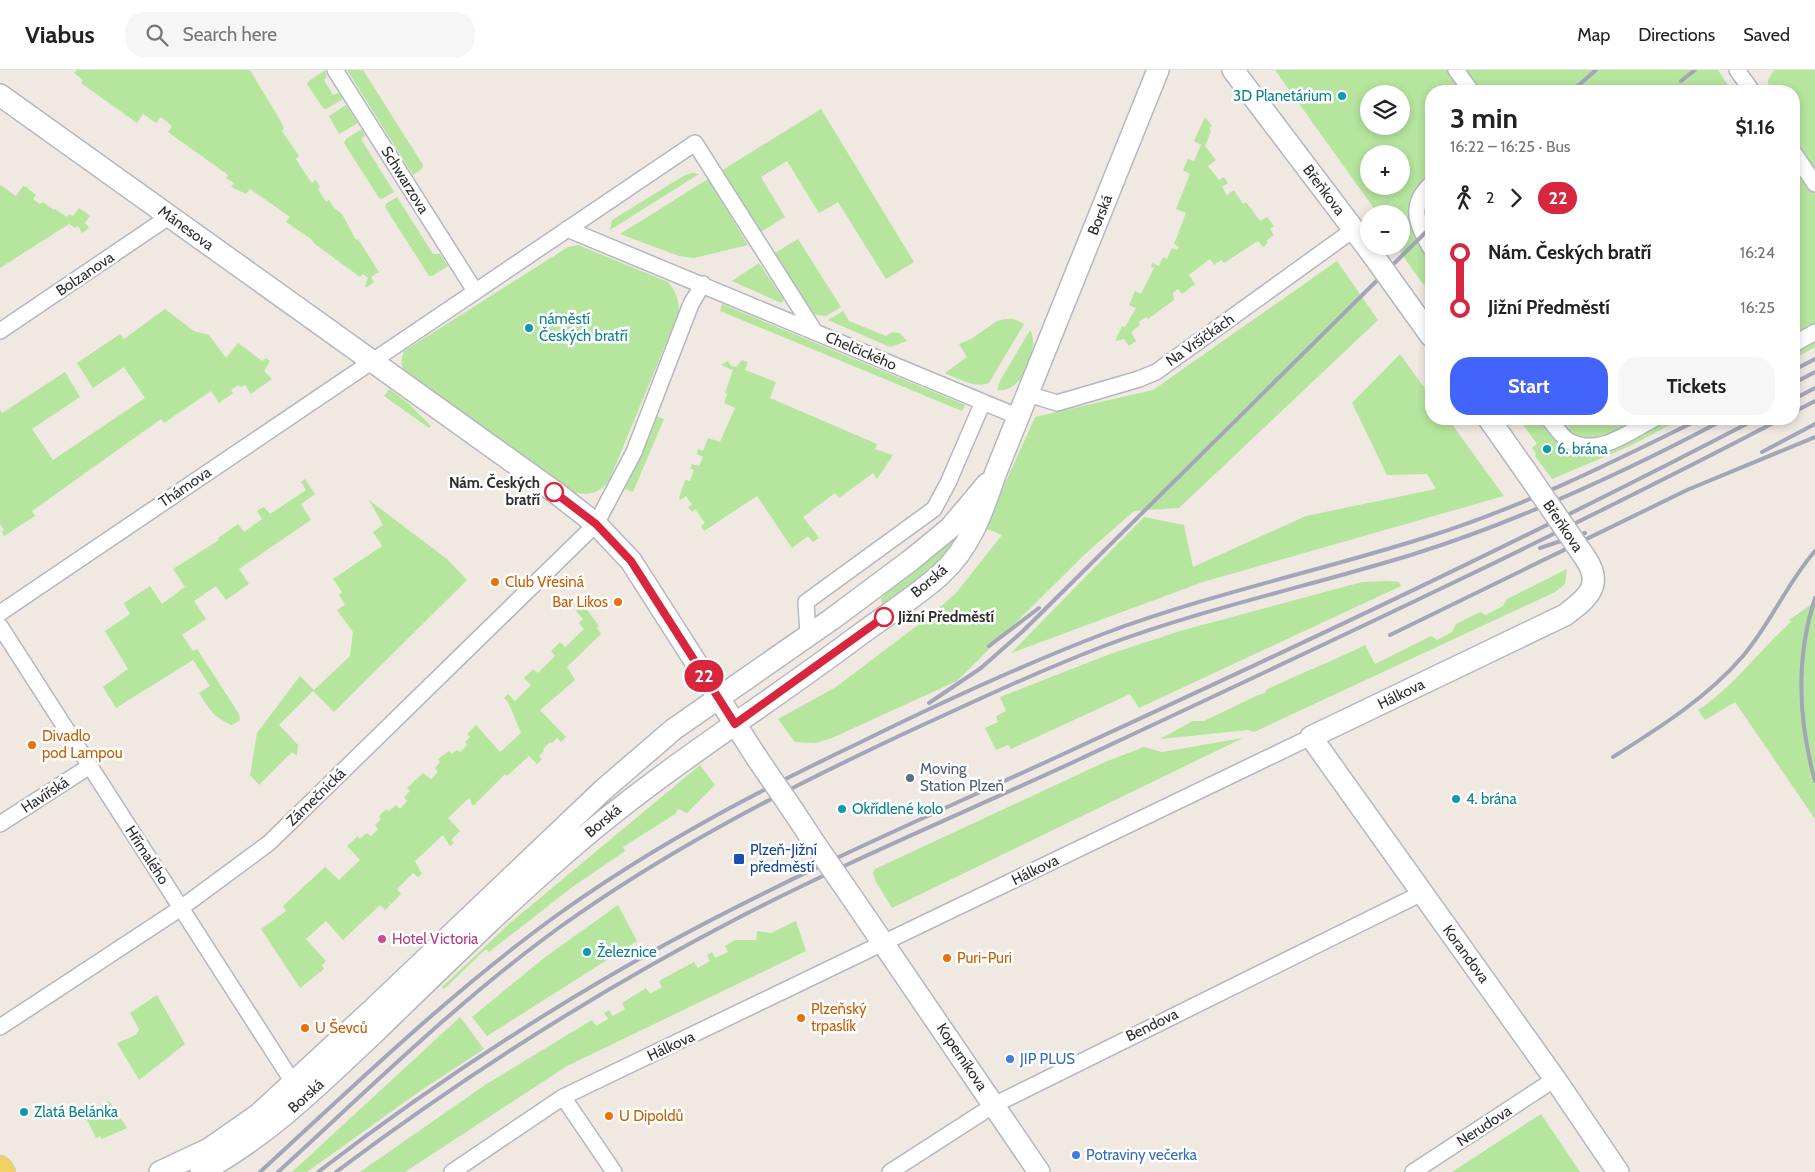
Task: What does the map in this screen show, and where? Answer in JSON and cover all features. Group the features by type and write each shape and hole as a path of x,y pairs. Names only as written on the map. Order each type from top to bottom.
{"main road":[{"path":"0,1168 3,1172"}],"street":[{"name":"Schwarzova","path":"335,70 475,291"},
{"name":"Borská","path":"200,1172 225,1159 281,1118 486,925 575,845 644,787 819,665 940,574 963,549 980,522 996,472 1158,70"},
{"name":"Břeňkova","path":"1233,70 1370,251 1425,328"},
{"path":"1456,70 1467,85"},
{"path":"1737,70 1747,85"},
{"name":"Mánesova","path":"0,95 371,362"},
{"path":"567,228 704,284 691,304 634,452 596,524 371,362 567,228 695,143 814,332"},
{"path":"1800,162 1815,184"},
{"path":"1425,190 1416,209 1417,223 1425,238"},
{"name":"Bolzanova","path":"0,331 170,216"},
{"name":"Na Vršíčkách","path":"1028,394 1057,403 1139,379 1156,372 1353,230"},
{"name":"Chelčického","path":"704,284 1018,417"},
{"path":"1800,341 1815,332"},
{"name":"Thámova","path":"0,613 371,362"},
{"path":"808,635 806,602 934,509 948,483 983,402"},
{"name":"Břeňkova","path":"1493,425 1586,559"},
{"path":"1554,425 1569,441 1587,446 1605,446 1643,425"},
{"name":"Borská","path":"160,1172 209,1149 259,1114 294,1084 602,790 674,729 717,697 808,635 950,528 996,472"},
{"name":"Koperníkova","path":"596,524 631,561 717,697 815,844 884,942 1039,1172"},
{"name":"Zámečnická","path":"0,1027 180,908 269,843 596,524"},
{"name":"Hálkova","path":"452,1172 564,1097 836,968 884,942 1565,615 1580,604 1591,590 1594,572 1586,559"},
{"name":"Hřímalého","path":"0,626 294,1084"},
{"name":"Korandova","path":"1311,737 1555,1080 1618,1172"},
{"name":"Havířská","path":"0,824 90,766"},
{"name":"Bendova","path":"890,1172 994,1105 1422,893"},
{"name":"Nerudova","path":"1413,1172 1555,1080"},
{"path":"564,1097 614,1172"}],"green space":[{"path":"77,70 250,70 280,120 284,128 282,131 299,156 296,159 312,183 316,180 320,187 318,189 326,202 329,200 334,208 342,214 356,240 358,239 379,272 371,277 374,282 367,287 365,286 368,278 363,274 360,277 315,244 311,239 286,222 290,217 250,189 246,194 231,187 234,183 226,178 228,175 168,132 172,126 161,117 156,123 143,114 137,123 81,83 83,80 74,73"},
{"path":"325,70 327,77 324,80 333,95 339,93 343,99 326,109 323,108 307,84"},
{"path":"347,70 363,70 423,165 423,168 413,175"},
{"path":"1275,70 1718,70 1728,85 1425,85 1425,287 1402,255 1410,255 1410,205 1372,205 1364,195 1410,195 1410,145 1360,145 1360,189"},
{"path":"1774,70 1815,70 1815,347 1800,356 1800,85 1768,85 1768,80"},
{"path":"346,105 358,123 339,134 329,116"},
{"path":"821,109 914,262 886,279 838,202 819,213 787,161 761,177 785,217 759,233 721,171"},
{"path":"1205,117 1212,126 1209,128 1211,131 1205,146 1216,160 1208,166 1219,180 1224,177 1228,183 1222,187 1227,195 1234,190 1243,204 1246,202 1260,221 1267,217 1274,226 1270,229 1274,235 1266,241 1268,243 1263,247 1258,241 1224,263 1221,260 1214,265 1210,259 1189,275 1195,284 1182,294 1178,289 1173,293 1174,300 1148,319 1146,317 1139,322 1140,325 1131,332 1136,341 1129,346 1124,339 1115,341 1122,326 1125,327 1136,308 1129,305 1135,291 1141,294 1154,268 1151,267 1152,263 1159,266 1163,257 1167,259 1172,248 1177,250 1179,247 1174,244 1186,213 1176,209 1190,174 1183,170 1188,159 1194,161 1201,145 1194,141"},
{"path":"362,129 365,136 361,139 394,192 382,199 379,198 344,143 346,139"},
{"path":"699,174 610,230 612,220 685,175"},
{"path":"708,179 748,245 694,258 679,256 620,234"},
{"path":"0,185 16,196 23,186 27,187 36,195 33,199 40,204 43,202 67,217 69,214 73,216 79,208 90,216 85,223 89,228 82,233 78,226 75,228 69,224 0,268"},
{"path":"397,197 433,254 440,254 448,266 432,276 429,276 385,207 386,204"},
{"path":"798,239 841,307 826,316 810,314 770,256"},
{"path":"578,245 668,282 678,299 679,307 679,312 609,481 601,489 588,494 572,492 407,375 402,366 404,351 568,247"},
{"path":"1337,261 1378,320 1179,508 1134,511 1084,555 957,681 832,738 816,743 795,742 778,719 836,687 931,615 956,593 1002,535 985,528 1035,417 1153,390"},
{"path":"759,263 784,300 781,303 732,281"},
{"path":"722,304 965,405 962,411 720,311"},
{"path":"165,309 194,331 209,335 226,358 238,343 262,361 266,358 270,361 264,371 272,379 251,394 245,385 241,387 238,385 231,390 233,393 219,403 211,391 164,423 161,419 32,511 35,516 4,536 2,532 4,530 0,524 0,410 2,413 65,372 80,397 32,429 53,460 145,398 124,367 93,388 77,363 120,334 124,339"},
{"path":"843,311 849,321 886,336 892,332 900,333 907,341 890,347 828,320"},
{"path":"1014,319 1024,324 989,383 973,384 945,373 967,357 959,344 971,339 997,321"},
{"path":"1030,330 1033,338 1033,348 1027,369 1014,385 1006,390 997,390 1000,381"},
{"path":"1400,354 1425,389 1425,425 1452,425 1504,496 1203,582 1011,653 1144,517 1184,525 1193,567 1306,516 1436,489 1427,474 1387,475 1352,403"},
{"path":"742,360 748,362 745,370 776,382 770,398 877,444 875,449 893,455 877,479 873,473 839,498 835,493 803,517 819,538 813,542 808,536 792,548 757,496 704,531 701,526 705,523 695,509 692,512 688,507 692,505 686,496 680,500 679,498 685,480 690,481 694,470 690,468 692,464 699,466 703,457 697,454 698,449 703,451 708,438 720,442 735,408 724,403 727,394 725,393 733,370 721,365 728,361 731,366 736,367"},
{"path":"389,389 407,402 431,426 429,428 384,396"},
{"path":"656,416 664,419 633,492 625,489"},
{"path":"1523,425 1670,425 1630,446 1552,479 1535,456 1536,454 1532,448 1537,444"},
{"path":"305,479 315,494 301,504 311,520 239,569 249,584 226,600 216,586 194,601 206,619 182,635 193,651 197,649 239,714 240,720 232,725 226,723 209,708 199,693 210,686 193,660 116,708 103,687 128,669 105,631 130,614 124,603 150,586 162,604 185,587 173,569 219,540 218,538 238,524 244,532 262,519 257,511 264,507 270,514 306,490 301,482"},
{"path":"369,500 447,559 467,580 334,712 313,691 279,725 298,745 297,756 292,752 259,785 250,775 257,733 300,676 314,690 350,656 353,632 337,610 345,605 339,595 342,592 333,579 382,546 373,532 383,525"},
{"path":"968,519 946,560 882,604 881,598"},
{"path":"1567,569 1565,584 1555,592 1254,732 1248,730 1160,739 1193,721 1204,721 1265,693 1266,690 1278,684 1365,645 1375,664 1431,636 1437,640 1452,632 1456,624 1480,612 1486,615 1503,606 1507,599"},
{"path":"1362,582 1399,582 1401,586 1139,708 1130,694 1011,749 1008,745 996,750 985,728 998,722 996,716 1006,711 1000,697 1110,654 1180,631"},
{"path":"1815,602 1815,819 1735,702 1705,720 1698,710 1735,679 1791,622 1789,620"},
{"path":"580,607 585,607 599,626 597,628 601,634 567,667 575,680 540,710 566,737 561,742 557,738 552,743 550,742 543,749 544,751 539,756 542,759 537,764 529,756 507,776 505,774 473,806 469,798 448,818 460,831 451,840 454,843 450,846 443,835 415,861 422,874 418,877 413,873 397,889 401,894 391,904 388,900 390,905 385,910 380,905 343,940 326,921 306,939 326,961 322,965 324,969 300,988 261,929 286,911 283,906 325,867 339,880 360,860 347,846 358,836 360,839 367,833 371,836 378,829 375,825 381,819 379,816 386,809 389,811 396,805 400,809 407,801 404,797 410,791 407,788 423,773 431,779 438,772 435,768 440,762 438,759 449,751 452,754 457,750 460,752 467,745 465,742 470,737 467,734 476,725 500,752 521,733 508,702 504,698 508,694 515,701 531,685 524,678 533,669 538,673 555,656 551,651 560,642 565,647 584,629 579,623 583,619 576,611"},
{"path":"1243,738 892,908 876,882 873,873 875,869 1105,762 1144,747 1162,752"},
{"path":"700,765 715,785 687,813 678,809 675,814 623,847 625,851 571,888 489,952 486,949 444,989 442,987 510,923"},
{"path":"618,905 637,941 487,1036 472,1017 544,958"},
{"path":"796,921 806,951 567,1066 405,1172 360,1172 485,1085 592,1020 596,1026 608,1019 604,1013 609,1010 613,1016 625,1009 622,1003 646,988 650,994 662,987 659,981 694,962 698,968 710,961 707,955 712,952 715,958 728,952 725,946 735,940 756,940 757,931 771,933"},
{"path":"157,995 185,1044 139,1080 117,1043 136,1035 139,1029 130,1013"},
{"path":"460,1017 484,1049 420,1091 307,1172 292,1172"},
{"path":"109,1101 127,1128 102,1139 100,1136 96,1138 85,1116"},
{"path":"1541,1114 1580,1172 1452,1172"}],"railway":[{"path":"1579,85 1596,70"},
{"path":"1681,81 1695,70"},
{"path":"929,703 981,668 1023,631 1425,233"},
{"path":"1800,367 1815,359"},
{"path":"1800,380 1815,372"},
{"path":"1800,396 1815,388"},
{"path":"1800,409 1815,401"},
{"path":"1762,452 1815,424"},
{"path":"260,1172 406,1038 520,943 560,913 632,865 745,800 920,713 1072,646 1183,607 1387,549 1463,525 1566,483 1688,425"},
{"path":"278,1172 416,1045 486,984 523,955 600,899 641,873 767,801 899,736 1078,656 1142,632 1181,620 1375,566 1454,541 1572,494 1713,425"},
{"path":"318,1172 402,1110 531,1023 666,944 766,892 1416,589 1744,425"},
{"path":"336,1172 433,1102 582,1005 738,918 823,876 1080,759 1432,593 1769,425"},
{"path":"1390,635 1687,490 1815,437"},
{"path":"1540,548 1585,533"},
{"path":"1613,757 1682,711 1729,671 1753,643 1796,576 1815,551"},
{"path":"1815,598 1804,644 1801,689 1805,735 1815,781"},
{"path":"989,646 1039,608"}],"bus line":[{"name":"22","path":"554,492 596,524 631,561 735,724 884,617"}],"place":[{"name":"3D Planetárium","path":"1342,96"},
{"name":"náměstí Českých bratří","path":"529,328"},
{"name":"6. brána","path":"1547,449"},
{"name":"Nám. Českých bratří","path":"554,492"},
{"name":"Club Vřesiná","path":"495,582"},
{"name":"Bar Likos","path":"618,602"},
{"name":"Jižní Předměstí","path":"884,617"},
{"name":"Divadlo pod Lampou","path":"32,745"},
{"name":"Moving Station Plzeň","path":"910,778"},
{"name":"4. brána","path":"1456,799"},
{"name":"Okřídlené kolo","path":"842,809"},
{"name":"Plzeň-Jižní předměstí","path":"739,859"},
{"name":"Hotel Victoria","path":"382,939"},
{"name":"Železnice","path":"587,952"},
{"name":"Puri-Puri","path":"947,958"},
{"name":"Plzeňský trpaslík","path":"801,1018"},
{"name":"U Ševců","path":"305,1028"},
{"name":"JIP PLUS","path":"1010,1059"},
{"name":"Zlatá Belánka","path":"24,1112"},
{"name":"U Dipoldů","path":"609,1116"},
{"name":"Potraviny večerka","path":"1076,1155"}]}
